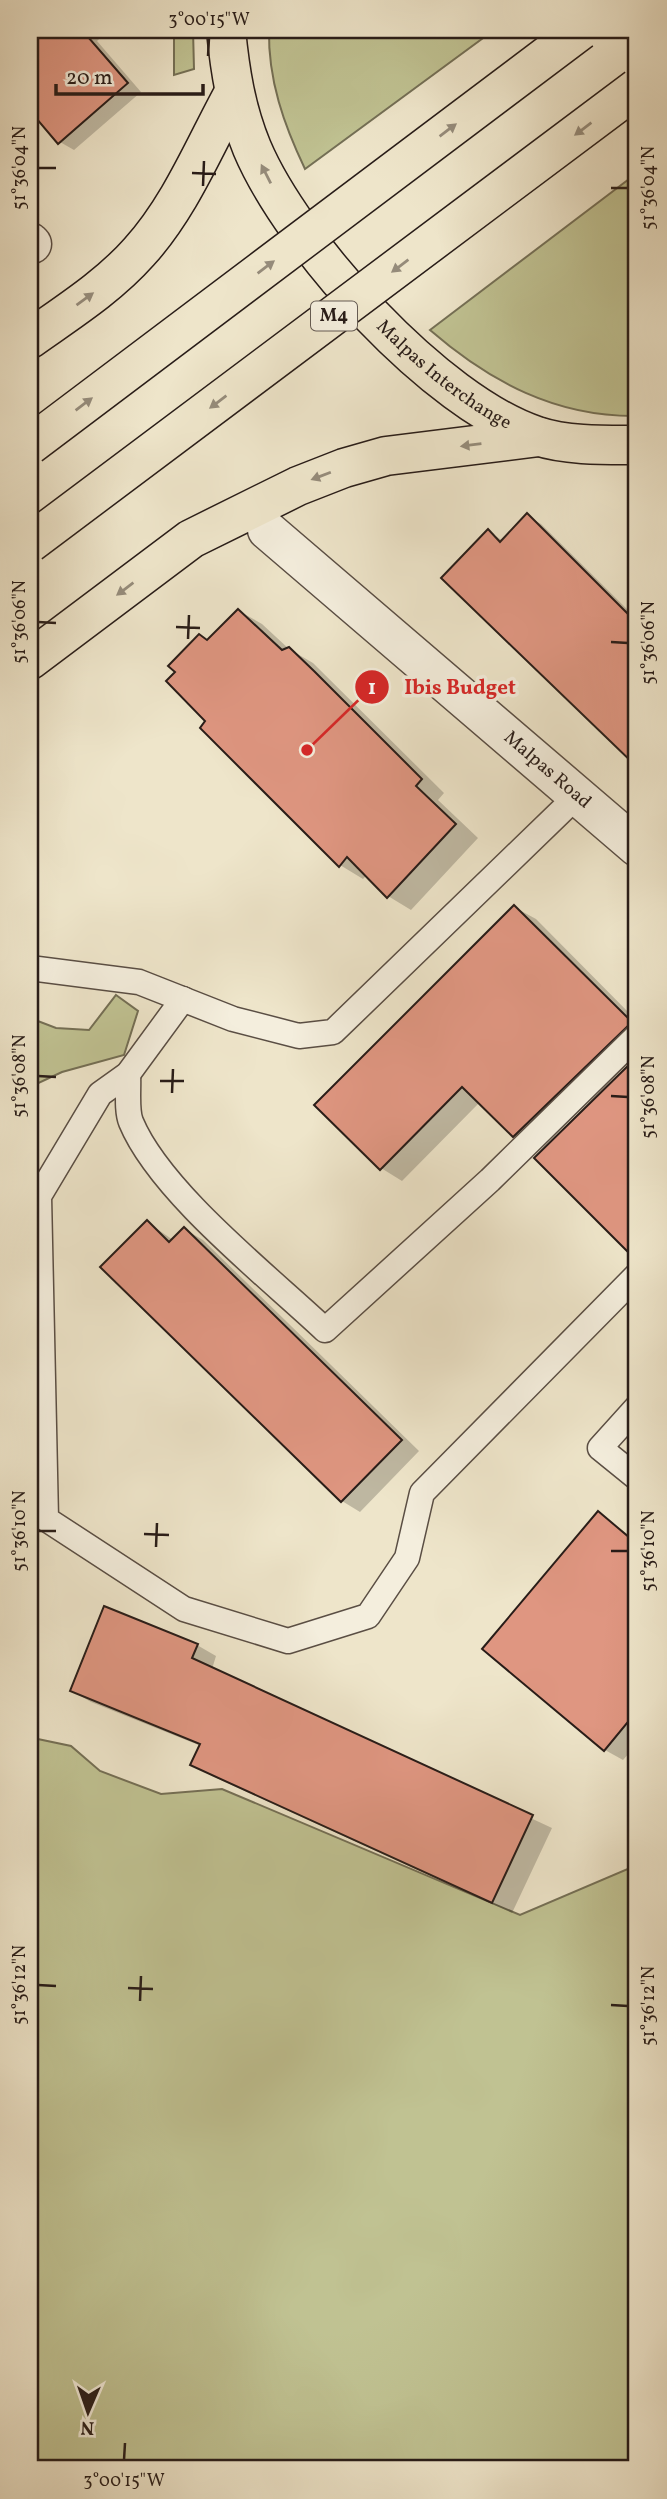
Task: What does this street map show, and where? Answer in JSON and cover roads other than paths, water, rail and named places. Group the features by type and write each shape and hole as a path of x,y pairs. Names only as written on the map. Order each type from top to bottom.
{"main road":[{"name":"Malpas Interchange","path":"226,30 233,94 252,149 274,191 313,248 407,351 443,384 494,418 539,437 604,445 637,445"},
{"path":"30,445 582,30"},
{"name":"M4","path":"30,542 637,88"},
{"path":"30,339 109,282 140,251 169,214 233,94"},
{"path":"30,660 191,539 298,486 344,468 386,456 539,437"}],"street":[{"name":"Malpas Road","path":"267,530 579,794 637,847"}],"lane":[{"path":"30,968 139,982 233,1019 299,1036 333,1032 579,794"},
{"path":"183,999 128,1074 100,1094 39,1196 46,1519 184,1609 288,1641 368,1616 407,1558 422,1493 637,1275"},
{"path":"128,1074 130,1120 152,1159 187,1200 325,1330 490,1180 637,1036"},
{"path":"637,1407 600,1448 637,1478"}],"place":[{"name":"Ibis Budget","path":"307,750"}]}
